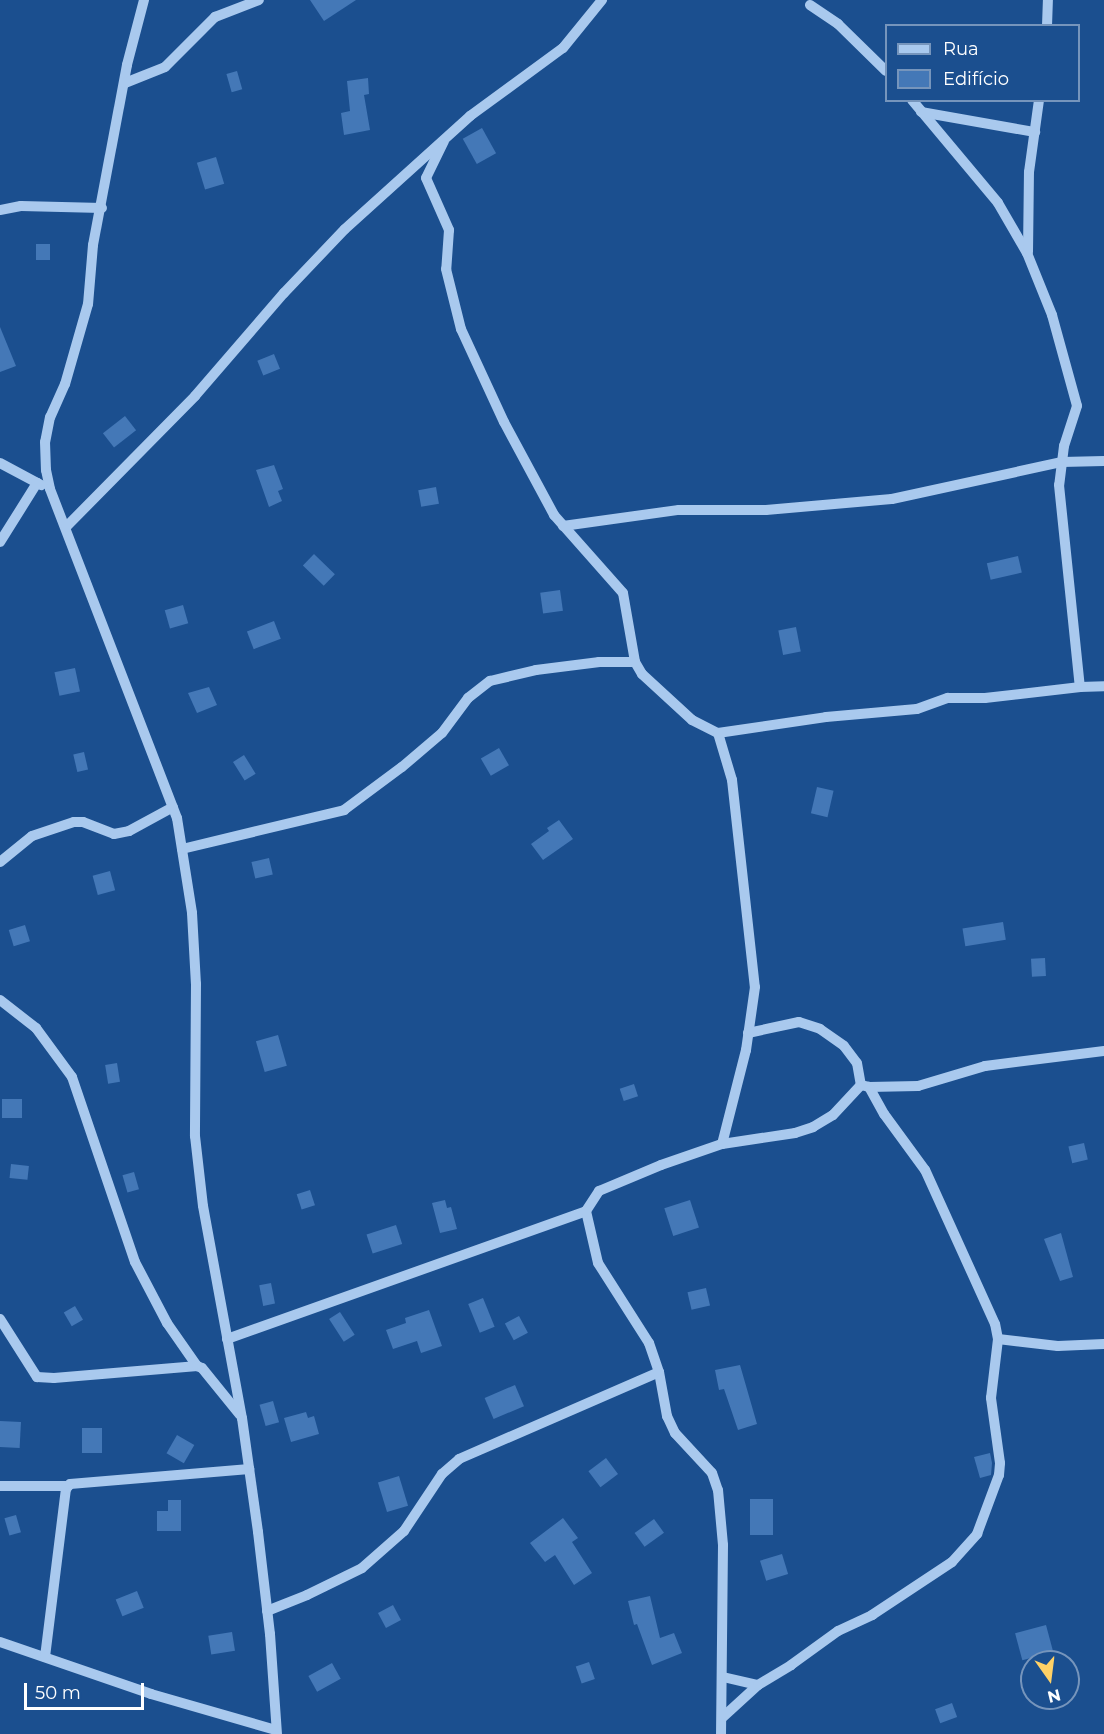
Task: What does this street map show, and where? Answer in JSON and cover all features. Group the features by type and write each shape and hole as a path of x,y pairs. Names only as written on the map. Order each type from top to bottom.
{"street":[{"path":"0,1642 151,1694 277,1732 267,1611 242,1418 203,1206 195,1136 196,984 192,913 182,849 173,807 50,489 45,441 50,417 65,384 88,304 93,245 135,31 144,0"},
{"path":"125,83 165,67 215,17 260,0"},
{"path":"66,527 195,396 317,256 370,205 470,116 562,48 602,0"},
{"path":"1047,24 1048,0"},
{"path":"810,5 838,24 885,70"},
{"path":"914,102 971,174 998,203 1028,253 1053,315 1077,406 1062,462 1059,485 1080,687"},
{"path":"1028,253 1029,172 1039,102"},
{"path":"921,112 1035,132"},
{"path":"444,141 426,178 449,230 446,268 461,329 504,422 554,515 623,593 635,662 642,674 692,720 718,733 826,717 917,709 948,698 985,698 1080,687 1104,687"},
{"path":"0,210 21,206 102,208"},
{"path":"563,526 679,510 765,510 892,499 1062,462 1104,461"},
{"path":"0,463 50,489"},
{"path":"0,542 37,483"},
{"path":"182,849 344,810 402,767 442,733 468,698 490,681 536,670 599,662 635,662"},
{"path":"718,733 732,780 755,987 748,1033 722,1144"},
{"path":"0,862 32,836 74,822 83,822 114,834 129,831 173,807"},
{"path":"0,1000 36,1028 72,1077 135,1262 167,1323 197,1366"},
{"path":"723,1717 758,1685 791,1665 838,1631 872,1615 952,1562 977,1534 999,1475 1000,1463 991,1398 998,1339 989,1310 925,1170 865,1086 857,1063 844,1046 820,1029 799,1022 748,1033"},
{"path":"227,1339 586,1211 599,1191 722,1144 795,1133 813,1127 833,1115 865,1086 918,1086 985,1066 1104,1051"},
{"path":"586,1211 598,1263 637,1321 659,1372 667,1416 675,1433 712,1473 718,1490 723,1545 723,1717 721,1734"},
{"path":"0,1318 37,1377 43,1379 197,1366 202,1368 242,1418"},
{"path":"998,1339 1058,1346 1104,1344"},
{"path":"267,1611 307,1595 362,1568 404,1531 442,1474 459,1459 659,1372"},
{"path":"0,1486 68,1486 75,1482 249,1469"},
{"path":"45,1658 68,1486"},
{"path":"723,1677 758,1685"}],"building":[{"path":"310,0 356,0 324,21"},
{"path":"237,71 242,89 232,92 226,74"},
{"path":"368,78 369,94 364,95 370,130 344,135 341,113 350,111 347,81"},
{"path":"482,128 496,153 477,164 463,139"},
{"path":"216,157 224,184 205,190 197,163"},
{"path":"36,244 50,244 50,260 36,260"},
{"path":"0,327 16,366 0,372"},
{"path":"274,354 280,369 263,376 257,361"},
{"path":"125,416 136,430 114,447 103,433"},
{"path":"274,465 283,489 278,491 282,501 269,507 256,470"},
{"path":"436,487 439,504 421,507 418,490"},
{"path":"314,554 335,574 324,586 303,566"},
{"path":"1018,556 1022,573 991,580 987,563"},
{"path":"560,590 563,611 543,614 540,593"},
{"path":"183,605 188,623 170,629 165,610"},
{"path":"274,621 281,639 254,649 247,631"},
{"path":"796,627 801,652 783,655 778,630"},
{"path":"75,668 80,691 59,696 54,672"},
{"path":"209,687 217,705 197,713 188,693"},
{"path":"499,748 509,765 491,776 481,758"},
{"path":"84,752 88,770 77,772 73,754"},
{"path":"244,755 256,774 245,781 233,762"},
{"path":"817,787 834,791 827,817 811,813"},
{"path":"559,820 573,839 543,860 531,844 549,831 547,828"},
{"path":"269,858 273,875 255,879 251,862"},
{"path":"110,871 115,890 98,895 93,876"},
{"path":"1003,922 1006,940 965,946 963,928"},
{"path":"25,925 30,941 14,946 9,930"},
{"path":"1045,958 1046,976 1032,977 1031,959"},
{"path":"278,1035 287,1066 265,1072 256,1041"},
{"path":"117,1063 120,1082 108,1084 105,1065"},
{"path":"634,1084 638,1096 624,1101 620,1089"},
{"path":"2,1099 22,1099 22,1118 2,1118"},
{"path":"1084,1143 1088,1160 1072,1163 1068,1147"},
{"path":"11,1164 29,1166 27,1180 10,1178"},
{"path":"134,1172 139,1189 127,1193 122,1175"},
{"path":"310,1190 315,1205 302,1210 297,1194"},
{"path":"445,1200 447,1208 451,1207 457,1229 440,1233 432,1203"},
{"path":"690,1200 699,1228 673,1236 664,1208"},
{"path":"396,1225 402,1244 373,1254 367,1235"},
{"path":"1061,1233 1073,1277 1060,1281 1044,1239"},
{"path":"271,1283 275,1304 263,1306 259,1285"},
{"path":"706,1288 710,1306 692,1310 687,1292"},
{"path":"483,1298 495,1327 480,1333 468,1304"},
{"path":"75,1306 83,1320 72,1326 64,1312"},
{"path":"429,1310 442,1346 421,1353 417,1341 393,1349 386,1330 406,1323 405,1318"},
{"path":"340,1312 355,1335 344,1342 329,1319"},
{"path":"519,1316 528,1333 514,1340 505,1324"},
{"path":"740,1365 757,1424 738,1430 724,1389 719,1390 715,1370"},
{"path":"515,1385 524,1406 494,1419 485,1398"},
{"path":"273,1401 279,1422 266,1426 260,1405"},
{"path":"306,1412 308,1418 314,1416 319,1434 291,1442 284,1418"},
{"path":"0,1421 21,1422 20,1448 0,1447"},
{"path":"82,1428 102,1428 102,1453 82,1453"},
{"path":"177,1435 194,1445 184,1463 166,1453"},
{"path":"990,1453 991,1475 980,1478 974,1457"},
{"path":"606,1458 618,1474 600,1487 588,1471"},
{"path":"399,1476 408,1506 387,1512 378,1482"},
{"path":"750,1499 773,1499 773,1535 750,1535"},
{"path":"168,1500 181,1500 181,1531 157,1531 157,1511 168,1511"},
{"path":"16,1515 21,1532 9,1536 4,1518"},
{"path":"563,1518 578,1538 572,1542 592,1573 574,1585 555,1555 545,1562 530,1543"},
{"path":"654,1519 664,1533 645,1547 635,1533"},
{"path":"782,1554 788,1574 766,1581 760,1561"},
{"path":"137,1591 144,1608 122,1616 116,1600"},
{"path":"650,1596 660,1638 674,1633 682,1653 652,1665 637,1624 634,1625 628,1601"},
{"path":"393,1605 401,1620 386,1628 378,1613"},
{"path":"1046,1625 1053,1650 1020,1652 1015,1633"},
{"path":"232,1632 235,1651 211,1655 208,1636"},
{"path":"589,1662 595,1679 582,1684 576,1667"},
{"path":"332,1663 341,1679 317,1692 308,1676"},
{"path":"952,1703 957,1717 940,1723 935,1709"}]}
